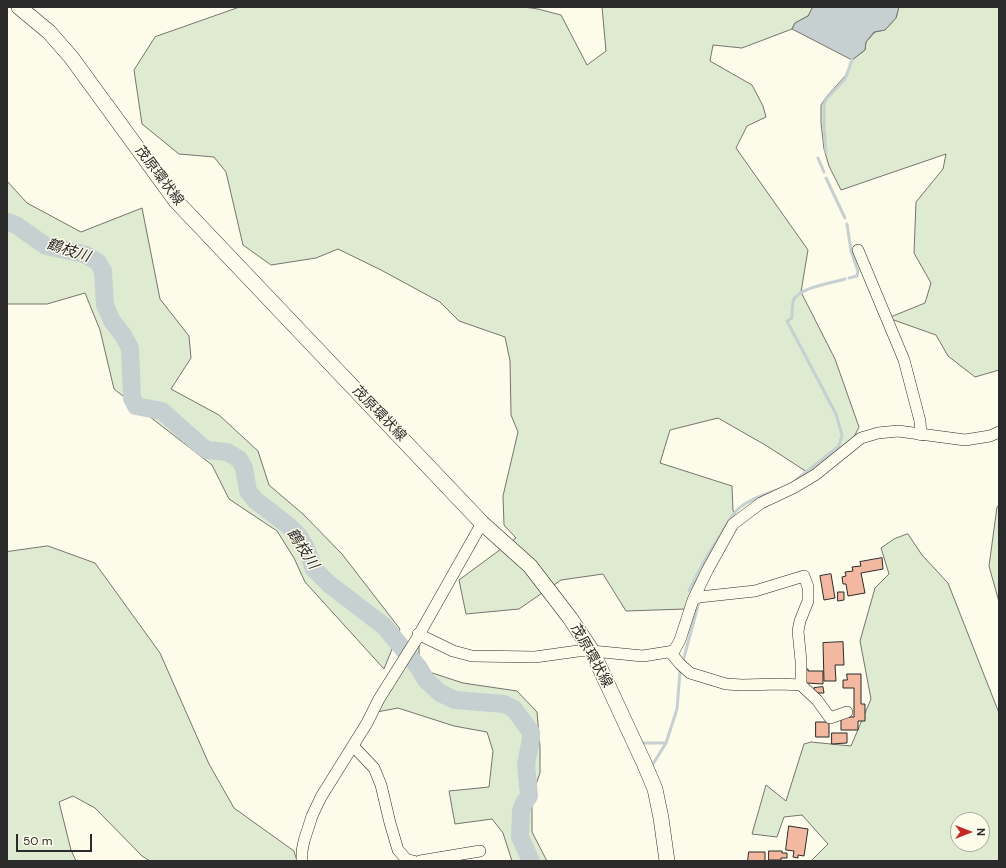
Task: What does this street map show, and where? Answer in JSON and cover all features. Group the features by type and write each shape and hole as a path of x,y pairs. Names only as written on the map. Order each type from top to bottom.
{"main road":[{"name":"茂原環状線","path":"19,7 49,32 71,57 176,201 482,523 530,566 570,618 592,650 655,789 667,861"}],"street":[{"path":"858,250 904,360 920,421 921,435"},
{"path":"417,637 453,651 472,656 535,657 592,650 643,656 674,651 680,640 693,600 708,568 733,524 761,503 793,488 815,475 861,438 878,433 898,431 965,440 990,436 999,432"},
{"path":"302,861 304,841 312,816 322,797 354,747 379,699 417,637 482,523"},
{"path":"693,600 700,597 755,591 804,576 808,587 808,601 800,621 798,631 801,661 801,685"},
{"path":"670,652 690,673 726,684 801,685 817,700 830,718 847,712"},
{"path":"354,747 374,768 381,785 398,850 407,860 413,861"},
{"path":"420,861 480,851"}],"green space":[{"path":"240,7 524,7 538,9 561,15 587,65 606,51 602,7 813,7 808,16 795,23 792,29 742,48 713,45 710,61 752,85 763,106 766,117 747,126 736,148 808,250 801,292 835,359 859,427 854,437 810,474 767,446 718,418 670,430 660,463 732,486 733,511 737,515 695,582 685,609 626,611 603,574 561,580 519,609 466,614 459,580 516,538 504,525 503,496 518,432 511,415 510,361 505,337 459,321 440,302 338,249 316,258 271,265 243,245 226,172 214,157 179,154 142,124 134,70 155,37"},
{"path":"899,7 999,7 999,370 975,377 948,356 936,335 888,318 925,303 931,283 914,253 916,202 943,169 946,154 841,190 829,166 824,149 821,123 821,105 847,74 852,60 865,50 866,42 875,32 885,30 896,18"},
{"path":"7,181 27,203 81,232 142,208 160,299 189,336 191,358 171,389 219,415 258,451 269,485 303,514 342,554 400,629 384,669 305,582 294,558 277,531 229,499 212,465 114,389 100,330 85,293 47,304 7,304"},
{"path":"999,506 999,602 989,566 997,507"},
{"path":"908,534 922,555 948,583 999,713 999,861 811,861 828,844 802,815 784,817 777,837 752,834 766,785 786,801 804,744 811,742 851,746 871,699 860,641 875,588 889,574 881,548 894,539"},
{"path":"48,546 95,563 160,653 209,764 234,808 294,851 297,861 150,861 142,856 95,808 73,796 59,802 71,850 76,861 7,861 7,552"},
{"path":"419,641 419,662 423,670 463,683 517,691 537,712 540,747 540,773 532,796 532,832 547,861 512,861 503,833 492,819 455,824 449,791 489,787 493,751 487,732 454,726 398,708 377,712"}],"shaded area":[{"path":"813,7 899,7 896,18 885,30 874,32 866,42 865,50 852,60 792,29 795,23 808,16"}],"building":[{"path":"882,558 883,569 861,573 865,593 848,596 846,584 843,584 842,577 846,576 845,572 853,571 852,567 861,566 860,562"},
{"path":"831,574 835,598 824,600 820,576"},
{"path":"838,592 844,592 844,600 838,601"},
{"path":"843,642 844,665 835,665 836,681 824,681 823,643"},
{"path":"806,669 808,669 808,671 823,671 823,684 806,683"},
{"path":"847,674 861,674 861,704 865,704 865,721 858,721 858,730 841,730 841,717 854,717 854,688 843,688 843,680 847,680"},
{"path":"823,687 824,693 814,693 814,688"},
{"path":"816,722 829,722 829,737 816,737"},
{"path":"832,733 847,733 847,743 832,744"},
{"path":"789,826 808,829 804,856 798,855 798,858 793,857 794,851 786,850"},
{"path":"769,851 782,851 782,853 787,853 787,858 781,858 781,860 769,860"},
{"path":"749,852 765,852 765,861 748,861"}],"waterway":[{"path":"826,152 824,104 827,98 845,79 852,60"},
{"path":"818,158 824,172"},
{"path":"826,178 845,218"},
{"name":"鶴枝川","path":"7,222 16,225 46,246 84,254 98,262 103,271 105,305 112,321 123,335 130,348 132,398 136,406 162,411 207,450 227,452 239,459 244,468 248,491 255,500 290,527 299,536 306,548 314,569 329,584 384,626 419,668 426,680 440,693 455,700 504,704 514,709 531,732 526,764 529,796 521,811 520,837 531,861"},
{"path":"847,224 851,251 858,271 857,276 849,278"},
{"path":"796,480 839,446 842,435 836,414 787,321 792,318 794,299 803,291 845,279"},
{"path":"689,591 708,555 735,512 752,500 777,490"},
{"path":"683,661 699,602"},
{"path":"653,764 666,743 677,709 680,672"},
{"path":"642,743 666,743"}]}
